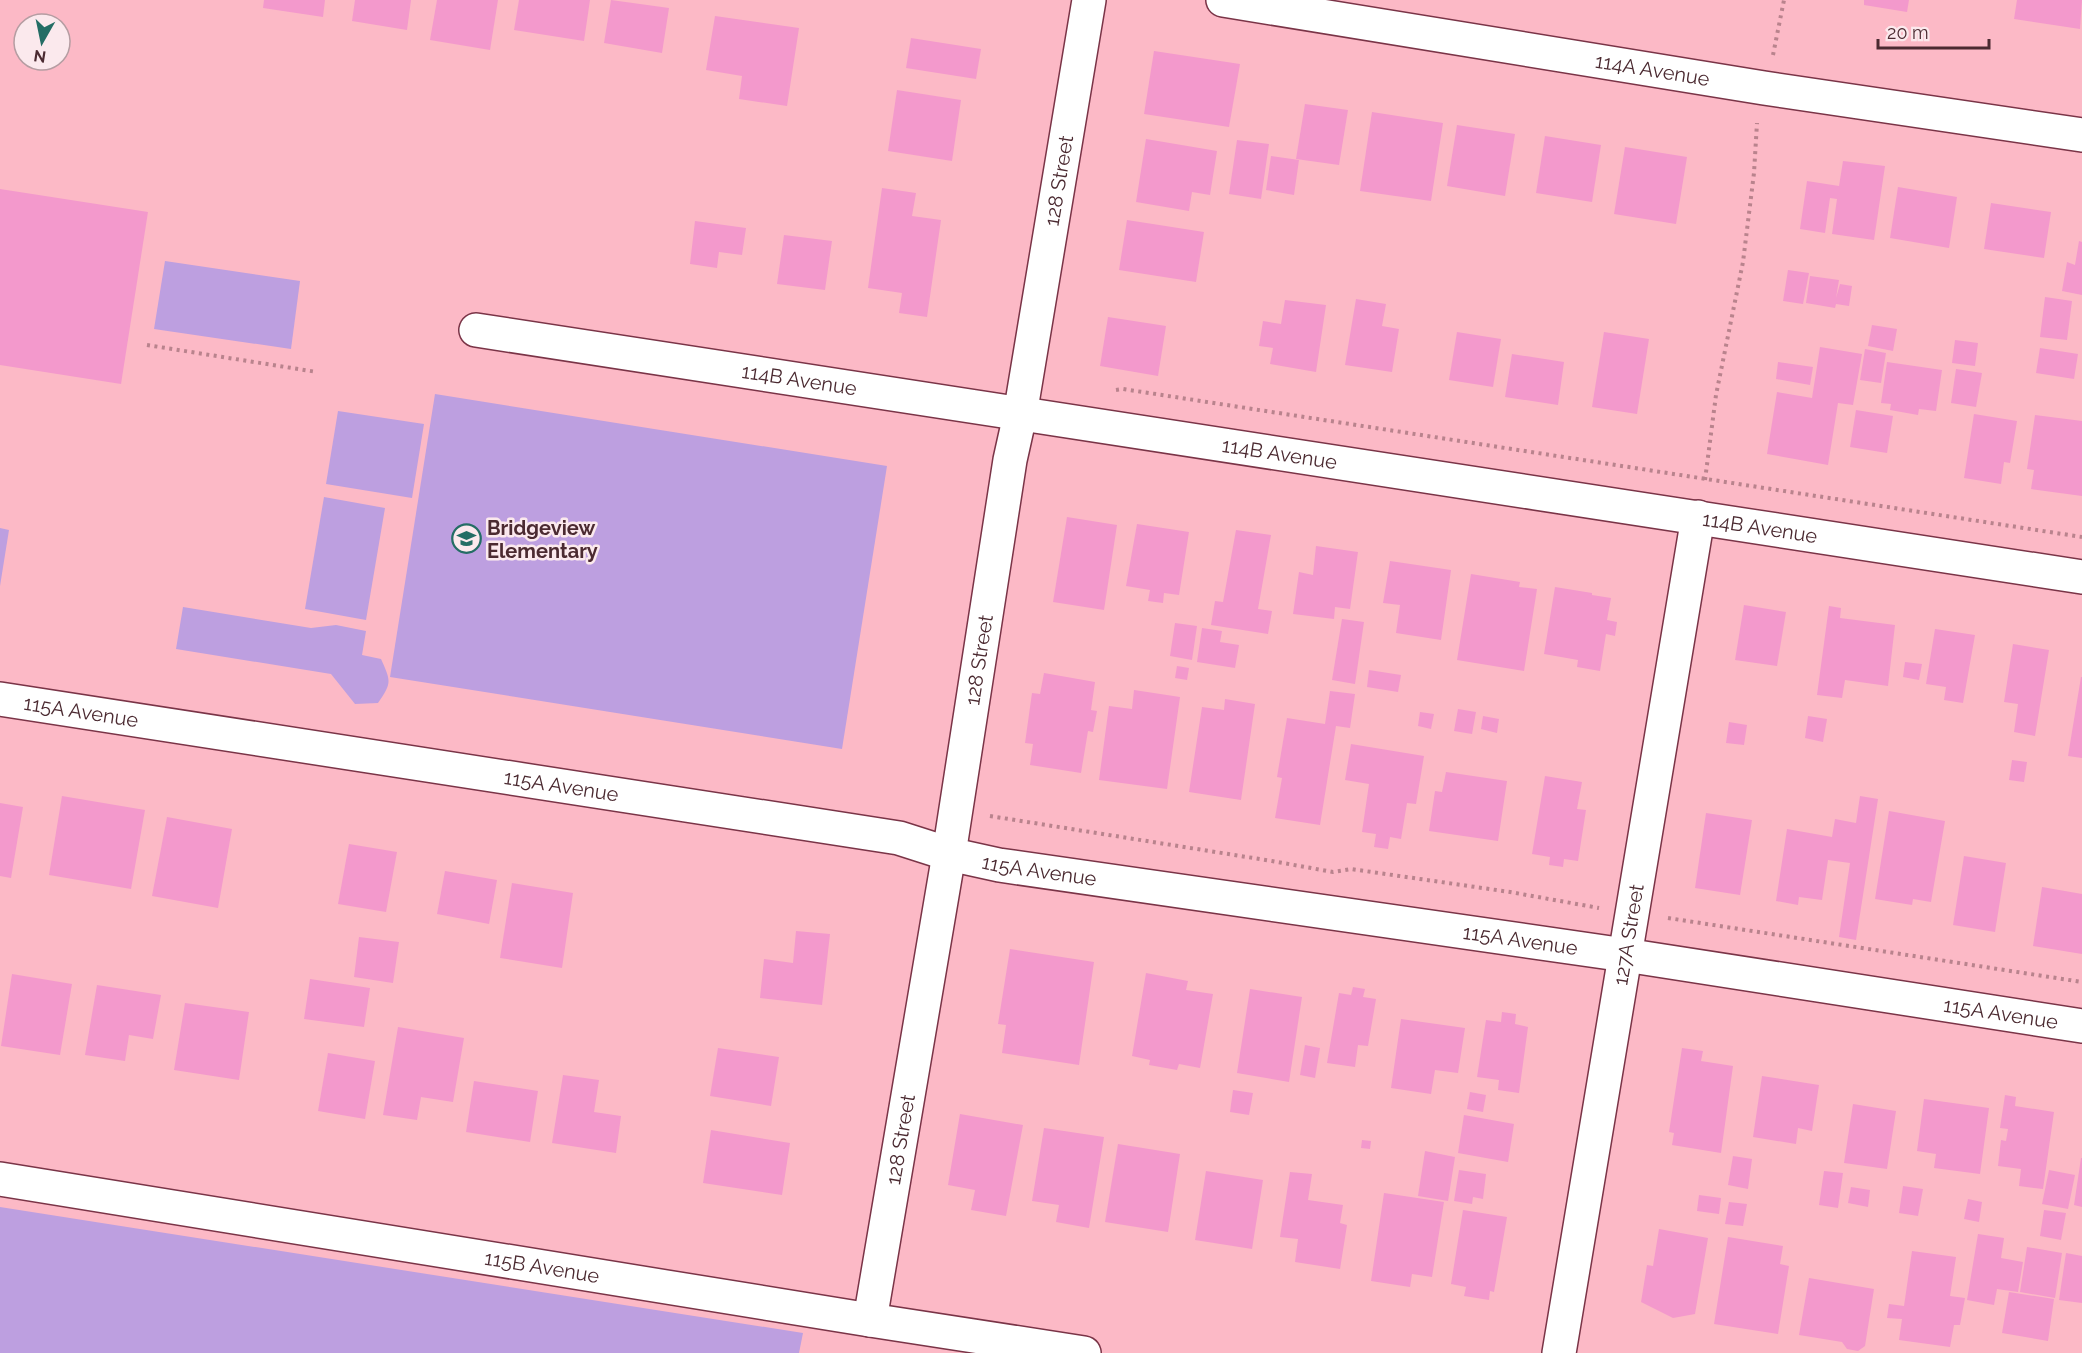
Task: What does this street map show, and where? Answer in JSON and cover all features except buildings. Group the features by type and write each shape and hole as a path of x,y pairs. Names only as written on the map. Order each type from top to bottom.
{"street":[{"name":"128 Street","path":"870,1320 949,854 1010,460 1020,415 1089,0"},
{"name":"114A Avenue","path":"1223,0 1764,88 2082,135"},
{"name":"114B Avenue","path":"476,330 1020,415 1700,503 2082,577"},
{"name":"127A Street","path":"1559,1353 1700,503"},
{"name":"115A Avenue","path":"0,699 899,838 949,854 999,865 1625,955 2082,1026"},
{"name":"115B Avenue","path":"0,1179 1084,1353"}],"path":[{"path":"1772,59 1784,0"},
{"path":"1700,503 1716,395 1743,262 1754,173 1757,120"},
{"path":"147,345 317,372"},
{"path":"1112,391 1123,389 2082,537"},
{"path":"986,815 1226,853 1298,867 1333,872 1352,869 1510,892 1606,909"},
{"path":"1665,917 2082,982"}],"shaded area":[{"path":"165,261 300,281 291,349 154,329"},
{"path":"435,394 887,466 842,749 390,677"},
{"path":"338,411 424,424 412,498 326,484"},
{"path":"324,497 385,508 366,620 305,609"},
{"path":"0,528 9,530 0,586"},
{"path":"183,607 311,628 336,625 366,631 362,655 381,659 387,672 388,686 378,703 355,704 331,674 176,649"},
{"path":"0,1207 803,1333 799,1353 0,1353"}],"place":[{"name":"Bridgeview Elementary","path":"466,539"}]}
